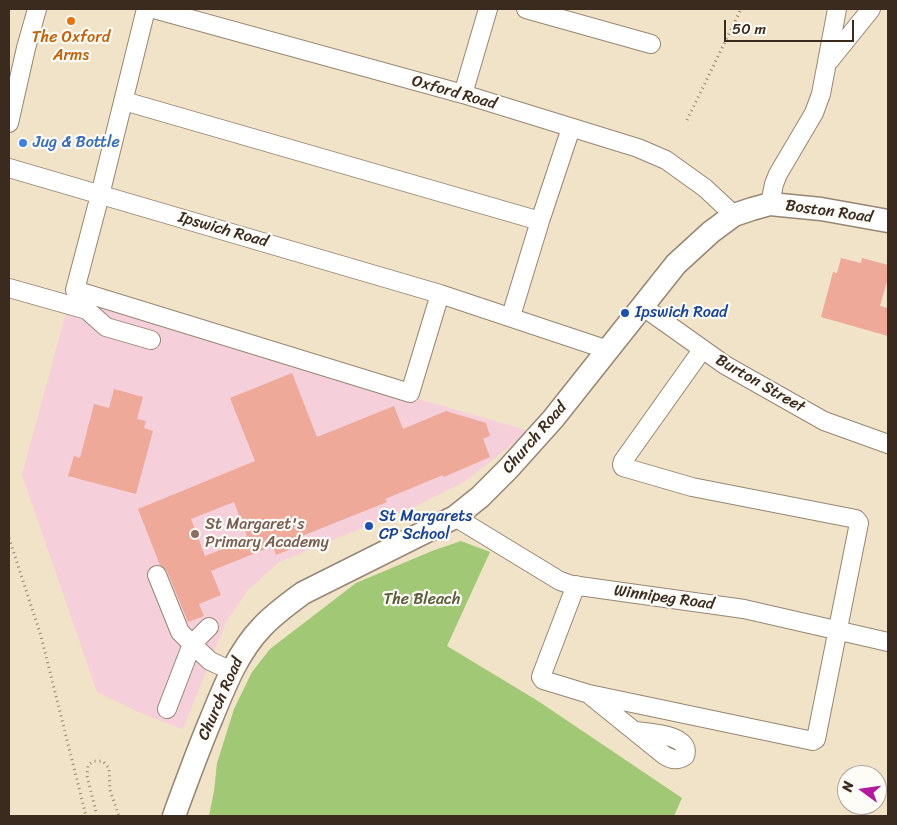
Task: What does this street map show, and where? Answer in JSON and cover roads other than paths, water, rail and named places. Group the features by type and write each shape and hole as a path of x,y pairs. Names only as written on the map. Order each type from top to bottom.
{"main road":[{"name":"Church Road","path":"174,816 201,744 232,671 246,646 261,628 280,610 303,593 456,517 480,497 508,469 553,419 676,264 711,232 734,215 770,204"},
{"name":"Boston Road","path":"770,204 821,209 888,221"}],"street":[{"path":"9,123 26,48 38,9"},
{"path":"146,9 100,195 74,290 410,392 440,294"},
{"name":"Oxford Road","path":"154,9 463,94 638,148 666,160 705,188 734,215"},
{"path":"463,94 488,9"},
{"path":"526,9 651,44"},
{"path":"770,204 778,174 814,113 821,94 837,9"},
{"path":"828,62 870,9"},
{"path":"124,101 540,221"},
{"path":"511,316 571,128"},
{"name":"Ipswich Road","path":"9,168 440,294 511,316 608,350"},
{"path":"9,288 87,310 106,327 151,340"},
{"name":"Burton Street","path":"642,306 725,365 824,421 888,444"},
{"path":"576,585 541,678 543,680 589,694 813,741 816,739 859,523 856,519 692,487 623,468 622,465 702,350"},
{"name":"Winnipeg Road","path":"456,517 560,581 576,585 744,609 888,642"},
{"path":"157,575 180,632 210,661 232,671"},
{"path":"167,709 192,644 209,628"},
{"path":"589,694 635,731"}],"place":[{"name":"The Oxford Arms","path":"71,21"},
{"name":"Jug & Bottle","path":"23,143"},
{"name":"Ipswich Road","path":"625,313"},
{"name":"St Margarets CP School","path":"369,526"},
{"name":"St Margaret's Primary Academy","path":"195,534"}],"park label":[{"name":"The Bleach","path":"422,600"}]}
